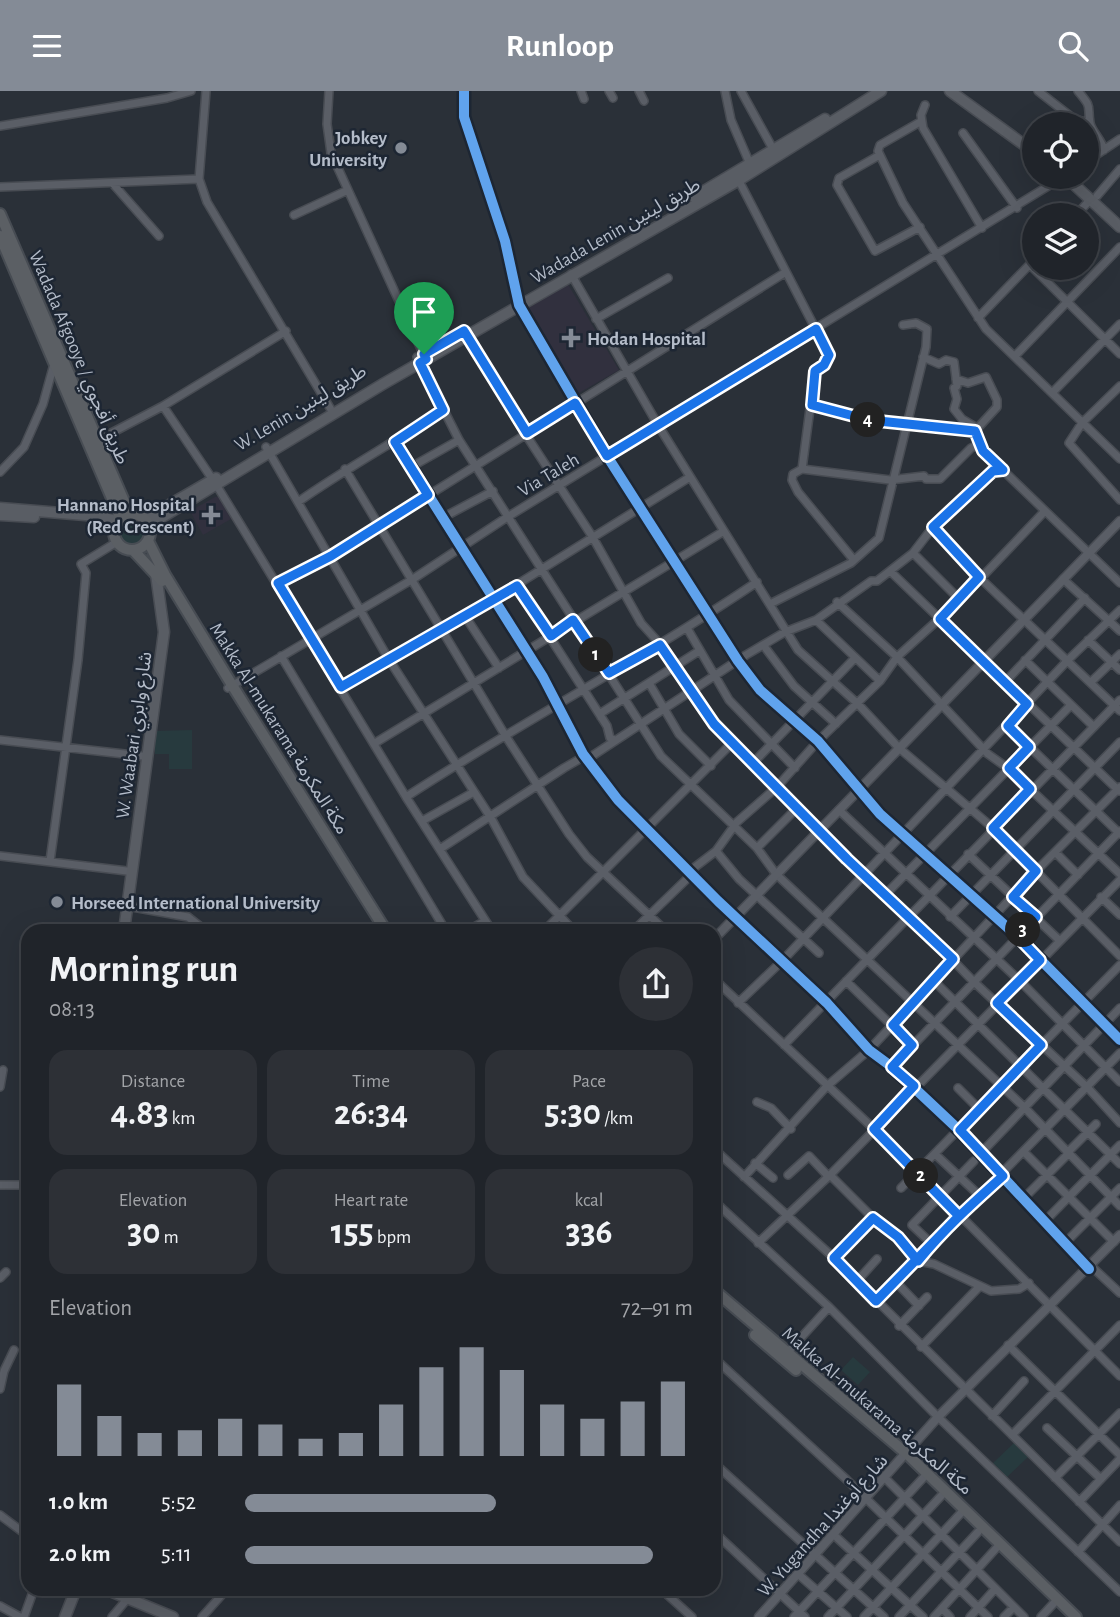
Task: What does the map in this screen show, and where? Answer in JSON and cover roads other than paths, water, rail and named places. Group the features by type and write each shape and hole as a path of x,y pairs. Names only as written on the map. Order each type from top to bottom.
{"highway":[{"name":"Wadada Afgooye / طريق أفجوي","path":"0,214 96,441 120,520"},
{"path":"0,236 120,520 117,542 137,553 149,542 147,522 120,520"},
{"name":"Makka Al-mukarama مكة المكرمة","path":"149,542 230,687 374,924"},
{"name":"Makka Al-mukarama مكة المكرمة","path":"137,553 155,571 382,924"},
{"name":"Makka Al-mukarama مكة المكرمة","path":"721,1296 905,1456 1069,1617"},
{"name":"Makka Al-mukarama مكة المكرمة","path":"721,1304 783,1359 905,1456 978,1532 998,1546 1076,1617"}],"main road":[{"path":"518,302 737,176 773,149 858,102 870,91"},
{"name":"Wadada Lenin طريق لينين","path":"147,522 331,411 518,302 572,274 858,102 881,91"},
{"path":"951,91 1022,143"},
{"path":"959,91 1022,136"},
{"path":"1082,189 1120,218"},
{"path":"1087,189 1120,227"},
{"path":"0,508 120,520"},
{"path":"0,515 97,522 120,520"},
{"name":"W. Waabari شارع وابري","path":"125,924 164,632 149,542"},
{"name":"W. Waabari شارع وابري","path":"118,924 158,631 154,591 137,553"},
{"path":"58,1617 66,1596"},
{"path":"65,1617 73,1596"},
{"path":"123,1596 173,1617"}],"street":[{"path":"0,125 191,91"},
{"path":"329,91 329,145 443,410 475,466 661,756 757,848 776,874 1024,1107 1120,1206"},
{"path":"464,91 464,117 505,241 518,302 607,456 738,661 760,690 818,741 902,834 1017,936 1120,1040"},
{"path":"639,91 644,101"},
{"path":"725,91 731,120 751,164"},
{"path":"741,91 773,149"},
{"path":"1038,91 1065,112"},
{"path":"1078,91 1091,112"},
{"path":"207,92 199,179 217,223 286,331 331,411"},
{"path":"925,105 920,122 880,145 878,156 936,254 978,318 1052,393 1119,455"},
{"path":"920,122 982,228"},
{"path":"963,134 1017,208"},
{"path":"1099,154 1120,139"},
{"path":"1099,140 1104,150"},
{"path":"878,156 839,179 837,185 848,206 876,251 920,227"},
{"path":"1088,203 1120,169"},
{"path":"737,176 829,355 824,365 815,371 802,469"},
{"path":"0,187 114,185 199,179"},
{"path":"114,185 159,236"},
{"name":"Via Taleh","path":"230,687 413,579 509,516 1046,189"},
{"path":"294,215 348,190"},
{"path":"1015,356 1120,247"},
{"path":"278,583 331,556 786,272"},
{"path":"978,318 1022,272"},
{"path":"572,274 658,425 798,650 858,704 899,748 993,828 1120,956"},
{"path":"596,319 668,278"},
{"path":"1048,280 1120,354"},
{"path":"770,604 811,586 853,559 879,538 892,478 897,471 928,329 916,323 903,325"},
{"path":"1052,393 1120,324"},
{"path":"96,441 163,406 286,331"},
{"path":"466,334 592,536 642,623 660,645 690,692 732,743 818,831 908,914 974,982 1088,1087 1120,1123"},
{"path":"923,357 939,364 953,360 956,379 954,409 976,430 986,454 1120,583"},
{"path":"0,472 24,447 43,404 55,363"},
{"path":"812,405 869,420 938,429 976,430 997,407 993,391 986,377 968,383 956,379"},
{"path":"1120,386 1083,423 1069,443 1120,500"},
{"path":"163,406 278,583 484,922 480,924"},
{"path":"298,502 345,469 395,442 443,410"},
{"path":"411,467 459,440"},
{"path":"395,442 492,600 527,651 583,754 589,758 618,800 735,917 827,1003 869,1050 914,1086 960,1130 1065,1243 1120,1293"},
{"path":"853,559 797,492 792,480 793,474 802,469 829,475 892,478 924,476 926,479 940,479 971,448 980,444"},
{"path":"267,450 388,658 491,818 523,877 567,924"},
{"path":"345,469 381,524 441,631 569,834 605,873 659,924"},
{"path":"440,849 583,757 589,758 642,726 738,661 785,632 816,620 837,602 890,571 913,553 933,527 993,471 1003,470"},
{"path":"341,687 517,586 592,536 690,477"},
{"path":"442,518 493,491"},
{"path":"640,924 692,874 695,867 716,851 734,827 777,787 818,741 880,681 897,657 960,600 979,577 1044,512"},
{"path":"721,932 942,704 981,660 1120,521"},
{"path":"784,1045 804,1022 812,1019 908,914 1030,789 1118,705 979,577 933,527"},
{"path":"374,743 622,590 677,562 724,531"},
{"path":"50,861 86,573 81,564 117,542"},
{"path":"913,553 960,600"},
{"path":"744,1177 791,1129 827,1086 869,1050 1036,871 1119,789 1004,683 890,571"},
{"path":"1063,579 1120,631"},
{"path":"406,797 457,763 709,615 757,582"},
{"path":"517,586 601,717 610,738 615,740"},
{"path":"1004,683 1085,598"},
{"path":"837,602 897,657 999,764 1009,768 1120,874"},
{"path":"738,1003 865,876 945,788 1120,610"},
{"path":"465,616 499,668"},
{"path":"816,620 880,681"},
{"path":"687,628 729,700 795,768"},
{"path":"1088,640 1120,670"},
{"path":"764,646 774,664 836,725"},
{"path":"601,717 601,712 626,700 698,651"},
{"path":"1091,682 1120,654"},
{"path":"281,656 442,924"},
{"path":"753,763 854,659"},
{"path":"1025,660 1093,726"},
{"path":"649,684 679,734 710,766"},
{"path":"885,895 1071,705"},
{"path":"892,1067 935,1025 953,1001 1120,833 1008,726"},
{"path":"0,740 142,755"},
{"path":"950,917 1120,742"},
{"path":"550,924 605,873 732,743"},
{"path":"422,821 474,792"},
{"path":"757,848 796,809"},
{"path":"839,810 1020,981 1120,1082"},
{"path":"716,851 756,895 819,953"},
{"path":"1055,852 1078,875"},
{"path":"968,854 1059,940"},
{"path":"0,856 127,871"},
{"path":"758,1243 829,1175 1120,880"},
{"path":"1101,897 1120,915"},
{"path":"127,906 188,916 198,924"},
{"path":"901,1188 1002,1087 1082,1000 1120,965"},
{"path":"933,980 1120,1164"},
{"path":"846,981 912,1045"},
{"path":"721,986 874,1129 1120,1376"},
{"path":"981,1153 1120,1008"},
{"path":"876,1301 918,1261 959,1216 1003,1176 1120,1053"},
{"path":"0,1087 3,1070"},
{"path":"958,1088 979,1109"},
{"path":"757,1102 771,1108 791,1129"},
{"path":"1024,1198 1096,1124"},
{"path":"1045,1221 1120,1145"},
{"path":"1025,1153 1091,1218 1117,1239"},
{"path":"935,1154 980,1196"},
{"path":"788,1175 809,1156 873,1218 898,1237 918,1261 934,1264 978,1288 1003,1292 1029,1283"},
{"path":"721,1157 834,1258 899,1327 1120,1542"},
{"path":"932,1244 912,1225 974,1161"},
{"path":"755,1163 773,1178"},
{"path":"0,1185 21,1185"},
{"path":"1065,1243 1120,1188"},
{"path":"721,1208 829,1307 937,1417 1077,1552 1119,1588"},
{"path":"834,1258 873,1218"},
{"name":"W. Yugandha شارع أوغندا","path":"765,1615 781,1593 937,1417 1117,1239"},
{"path":"857,1281 877,1259"},
{"path":"896,1282 919,1306"},
{"path":"921,1347 978,1288"},
{"path":"899,1327 927,1297"},
{"path":"787,1353 829,1307"},
{"path":"1013,1435 1058,1392 1120,1325"},
{"path":"1008,1345 1058,1392 1120,1457 1079,1501"},
{"path":"0,1389 4,1371 14,1350"},
{"path":"721,1364 988,1617"},
{"path":"992,1416 1024,1381"},
{"path":"1055,1478 1120,1413"},
{"path":"1047,1428 1101,1479"},
{"path":"721,1469 884,1617"},
{"path":"721,1538 781,1593 799,1615 834,1572 924,1477"},
{"path":"884,1479 1024,1617"},
{"path":"828,1617 942,1495"},
{"path":"1077,1552 1120,1505"},
{"path":"864,1617 961,1513"},
{"path":"0,1515 21,1531"},
{"path":"899,1617 978,1532"},
{"path":"834,1535 923,1617"},
{"path":"934,1617 998,1546"},
{"path":"798,1574 847,1617"},
{"path":"970,1617 995,1589"},
{"path":"0,1606 22,1617 31,1596"},
{"path":"202,1617 221,1596"},
{"path":"669,1596 692,1617"},
{"path":"112,1617 128,1598"},
{"path":"1041,1617 1054,1603"},
{"path":"1004,1617 1014,1607"},
{"path":"942,1608 950,1617"}],"place":[{"name":"Jobkey University","path":"401,148"},
{"name":"Hodan Hospital","path":"571,338"},
{"name":"Hannano Hospital (Red Crescent)","path":"211,515"},
{"name":"Horseed International University","path":"57,902"}]}
